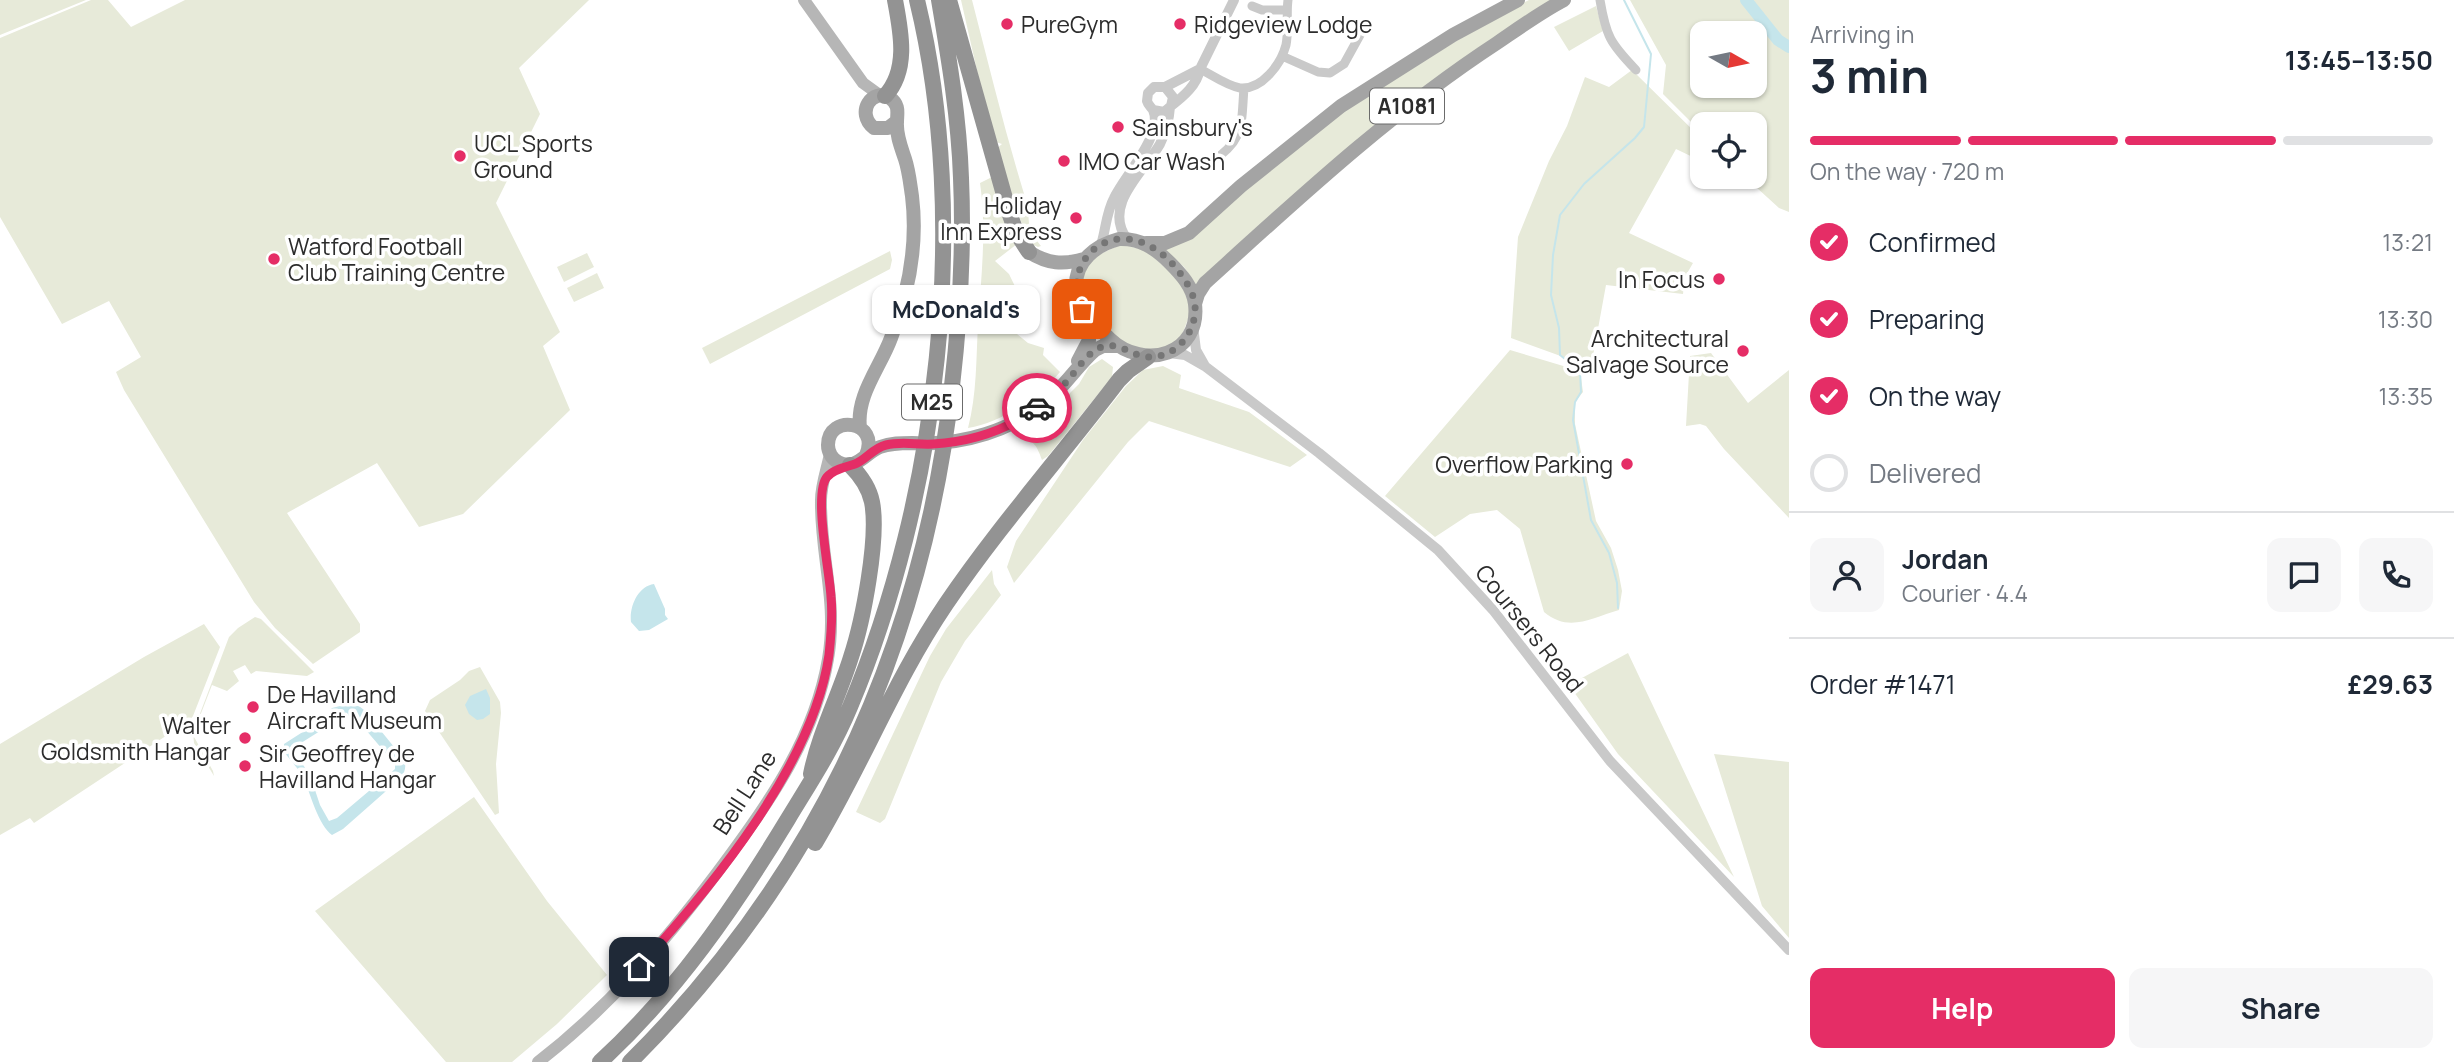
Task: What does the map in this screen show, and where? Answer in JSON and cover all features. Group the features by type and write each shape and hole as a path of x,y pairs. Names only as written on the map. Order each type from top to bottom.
{"highway":[{"path":"883,96 897,80 901,57 895,0"},
{"name":"M25","path":"600,1062 672,989 702,949 760,865 825,760 849,709 876,639 905,542 932,400 941,293 942,203 937,124 917,0"},
{"name":"M25","path":"630,1062 719,965 783,874 840,776 883,679 916,578 939,476 956,351 962,244 959,142 939,0"},
{"path":"949,0 1004,197 1016,232 1029,252"},
{"name":"M25","path":"783,874 814,843 835,809 910,664 946,604 1119,380 1148,357"},
{"name":"M25","path":"809,783 815,753 852,654 865,600 870,563 872,502 866,486 849,465"}],"main road":[{"path":"804,0 863,83 897,106 899,141 910,180 914,215 911,275 890,342 860,404 831,434 828,441 830,454 839,463 849,465"},
{"name":"A1081","path":"1146,243 1174,240 1189,233 1241,186 1341,106 1453,35 1518,0"},
{"name":"A1081","path":"1195,304 1205,283 1328,171 1395,115 1469,61 1564,0"},
{"path":"863,83 865,117 870,125 899,141"},
{"path":"866,107 872,99 883,96"},
{"path":"883,130 897,121"},
{"path":"1127,239 1146,243 1164,256 1181,274 1191,290 1195,304 1193,326 1186,338 1169,353 1148,357 1136,355 1117,346 1088,319 1078,301 1075,285 1084,259 1101,245 1127,239"},
{"path":"1029,252 1055,263 1084,259"},
{"path":"1068,381 1089,340 1088,319"},
{"path":"826,477 856,463 884,445 958,441 1022,419 1049,400 1095,350 1103,346 1117,346"},
{"path":"860,404 861,429 869,443 866,455"},
{"path":"840,426 853,425 907,443"},
{"name":"Bell Lane","path":"538,1062 587,1022 668,935 754,824 789,768 818,700 828,658 831,598 821,504 830,454"}],"street":[{"path":"1153,110 1164,112 1195,83 1234,0"},
{"path":"1200,69 1235,87 1244,88 1254,85 1269,74 1282,56 1287,36 1288,0"},
{"path":"1600,0 1606,32 1621,55 1636,70"},
{"path":"1252,6 1262,10 1286,10"},
{"path":"1282,56 1318,72 1330,73 1343,64 1360,35"},
{"path":"1101,245 1114,196 1149,142 1154,127 1153,110 1147,101 1148,93 1154,87 1165,87 1200,69"},
{"path":"1127,239 1118,223 1118,211 1161,141 1169,121 1173,97 1165,87"},
{"path":"1210,163 1237,139 1244,88"},
{"path":"1193,326 1196,350 1206,367"},
{"name":"Coursers Road","path":"1169,353 1185,355 1206,367 1319,453 1438,550 1493,610 1610,761 1789,950"}],"green space":[{"path":"0,0 86,0 0,35"},
{"name":"Watford Football Club Training Centre","path":"91,0 108,0 131,27 185,0 589,0 519,68 540,114 496,203 560,332 543,346 570,410 463,514 419,527 377,463 287,513 360,624 360,632 313,664 275,628 254,602 124,390 116,372 141,357 109,301 62,324 0,217 0,38"},
{"path":"961,0 972,0 1027,205 1030,226 1041,246 1038,247 1029,243 995,150 1002,144 993,141"},
{"path":"1529,0 1557,0 1512,28 1197,286 1184,267 1164,249 1355,102"},
{"path":"1630,0 1789,0 1789,212 1779,208 1758,189 1767,189 1767,112 1690,112 1690,121 1663,94 1666,65"},
{"path":"1596,6 1603,31 1569,51 1554,27"},
{"path":"1632,70 1690,127 1690,156 1676,149 1629,233 1693,263 1685,277 1683,294 1606,285 1591,367 1511,338 1518,237 1549,161 1567,126 1585,77 1609,87"},
{"path":"992,177 1017,244 995,261 1009,274 1024,305 1018,318 1017,334 1028,343 1044,348 1043,355 1060,372 1019,408 968,428 975,389 983,254 980,183"},
{"path":"1122,244 1147,251 1184,285 1191,311 1182,335 1170,346 1147,352 1120,342 1086,306 1081,286 1085,270 1096,256"},
{"path":"890,251 890,269 710,364 702,348"},
{"path":"587,253 594,267 564,282 557,267"},
{"path":"597,273 604,288 574,302 567,288"},
{"path":"1510,350 1580,371 1583,392 1575,402 1575,424 1596,521 1611,548 1618,570 1622,591 1619,610 1571,623 1562,622 1544,612 1520,529 1497,510 1470,514 1435,537 1385,496"},
{"path":"1711,353 1748,403 1789,370 1789,518 1706,426 1686,426 1690,356"},
{"path":"1102,359 1113,367 1112,377 1042,460 1034,444 1018,434 1061,402 1079,384 1089,367"},
{"path":"1163,366 1181,375 1179,388 1249,412 1307,455 1290,467 1149,421 1128,442 1014,583 1007,567 1016,541 1083,440 1126,386 1143,370"},
{"path":"992,570 994,584 1001,595 965,641 941,682 885,819 880,823 856,812 930,656 946,629"},
{"path":"255,617 261,619 314,672 307,676 256,671 251,674 245,665 233,671 239,681 227,691 212,685 200,716 207,723 207,729 203,733 194,731 193,732 229,637"},
{"path":"204,624 220,647 190,720 34,823 30,818 0,835 0,744"},
{"path":"1628,653 1734,877 1618,754 1569,685"},
{"path":"480,667 500,702 496,764 499,813 495,815 425,711 430,700 469,671"},
{"path":"193,736 213,771 214,776 194,743"},
{"path":"1714,754 1789,762 1789,938 1762,906"},
{"path":"474,797 547,901 607,975 557,1024 512,1062 446,1062 315,911"}],"water":[{"path":"654,584 668,619 649,630 639,631 631,622 633,604 643,589"},
{"path":"486,689 490,698 490,714 477,720 469,714 465,705 470,696"},
{"path":"344,705 359,706 364,710 403,758 405,768 402,777 343,829 332,835 319,817 304,778 310,775 320,805 329,821 337,818 395,769 395,764 353,715 344,716 293,748 306,769 301,773 284,752 284,744 326,717 332,708"}],"waterway":[{"path":"1618,608 1617,583 1609,553 1591,520 1573,420 1575,402 1581,392 1580,371 1560,355 1559,328 1551,295 1553,255 1560,215 1584,184 1644,127 1651,54 1624,0"},
{"path":"1746,0 1778,40 1789,47"}],"way so far":[{"path":"1037,408 1068,381 1095,350 1103,346 1117,346 1136,355 1148,357 1169,353 1186,338 1193,326 1195,304 1191,290 1181,274 1164,256 1146,243 1119,239 1101,245 1084,259 1075,285 1082,309"}],"place":[{"name":"PureGym","path":"1007,24"},
{"name":"Ridgeview Lodge","path":"1180,24"},
{"name":"Sainsbury's","path":"1118,127"},
{"name":"UCL Sports Ground","path":"460,156"},
{"name":"IMO Car Wash","path":"1064,161"},
{"name":"Holiday Inn Express","path":"1076,218"},
{"name":"Watford Football Club Training Centre","path":"274,259"},
{"name":"In Focus","path":"1719,279"},
{"name":"McDonald's","path":"1082,309"},
{"name":"Architectural Salvage Source","path":"1743,351"},
{"name":"Overflow Parking","path":"1627,464"},
{"name":"De Havilland Aircraft Museum","path":"253,707"},
{"name":"Walter Goldsmith Hangar","path":"245,738"},
{"name":"Sir Geoffrey de Havilland Hangar","path":"245,766"}],"route":[{"path":"639,967 698,898 754,824 789,768 810,721 823,681 831,639 831,598 821,504 822,487 826,477 856,463 884,445 947,443 979,436 1022,419 1037,408"}]}
